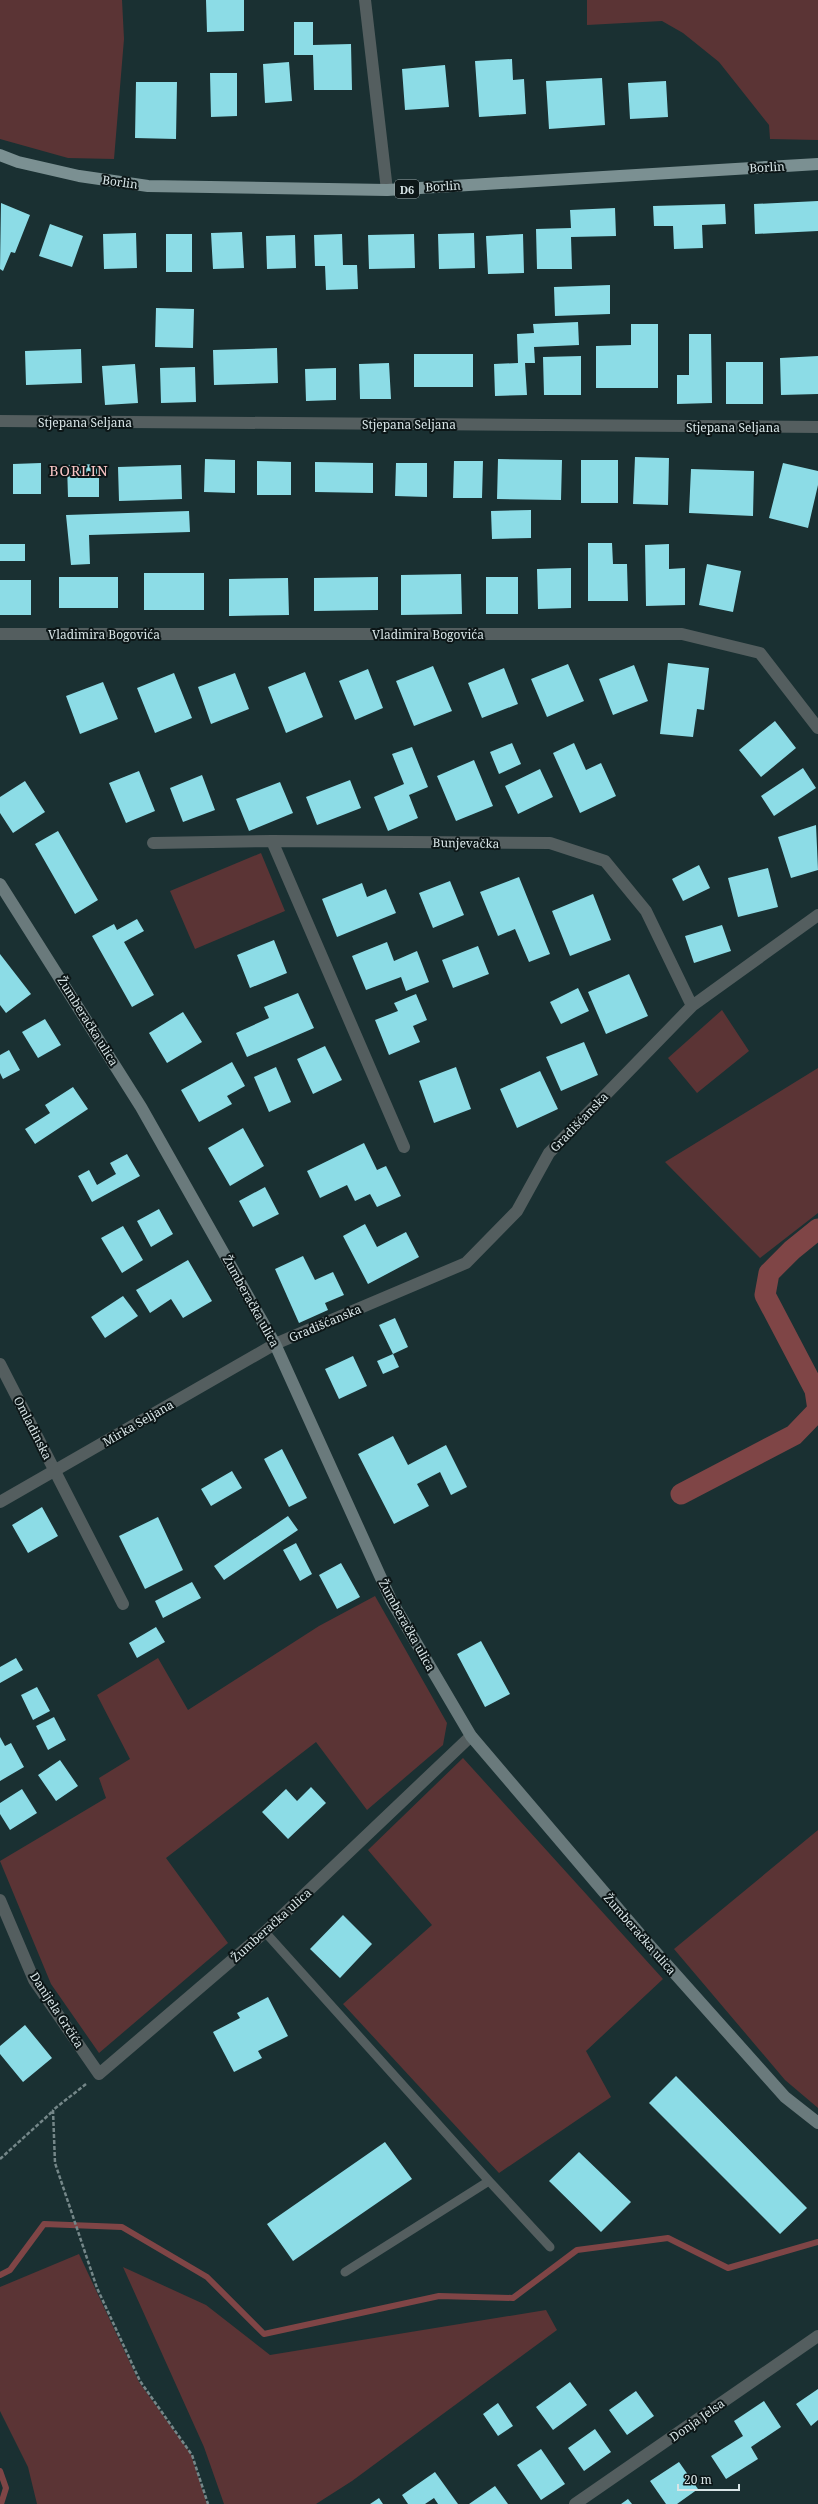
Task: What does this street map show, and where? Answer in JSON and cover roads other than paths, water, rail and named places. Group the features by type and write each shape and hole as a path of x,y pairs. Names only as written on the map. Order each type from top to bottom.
{"main road":[{"name":"Borlin","path":"0,155 18,162 79,176 148,186 387,190 818,164"},
{"name":"Žumberačka ulica","path":"0,884 141,1106 276,1344 391,1600 471,1736 644,1938 785,2097 818,2124"}],"street":[{"path":"365,0 387,190"},
{"name":"Stjepana Seljana","path":"0,421 818,427"},
{"name":"Vladimira Bogovića","path":"0,634 682,634 760,653 818,728"},
{"path":"272,841 404,1147"},
{"name":"Bunjevačka","path":"153,843 272,841 550,843 606,860 646,911 692,1006"},
{"name":"Gradišćanska","path":"276,1344 466,1264 517,1211 549,1153 692,1006 818,915"},
{"name":"Mirka Seljana","path":"0,1502 276,1344"},
{"name":"Omladinska","path":"0,1364 123,1604"},
{"name":"Žumberačka ulica","path":"99,2074 265,1932 471,1736"},
{"name":"Danijela Grčića","path":"0,1900 34,1980 99,2074"},
{"name":"Donja Jelsa","path":"575,2504 818,2336"}],"lane":[{"path":"265,1932 550,2247"},
{"path":"345,2272 489,2181"}],"waterway":[{"path":"681,1494 794,1435 818,1410 815,1390 765,1295 769,1273 792,1250 818,1229"},
{"path":"0,2275 10,2270 44,2224 122,2227 207,2277 264,2334 439,2296 513,2298 577,2250 668,2238 728,2268 818,2242"},
{"path":"0,2471 6,2488 1,2504"}],"district":[{"name":"BORLIN","path":"79,470"}]}
